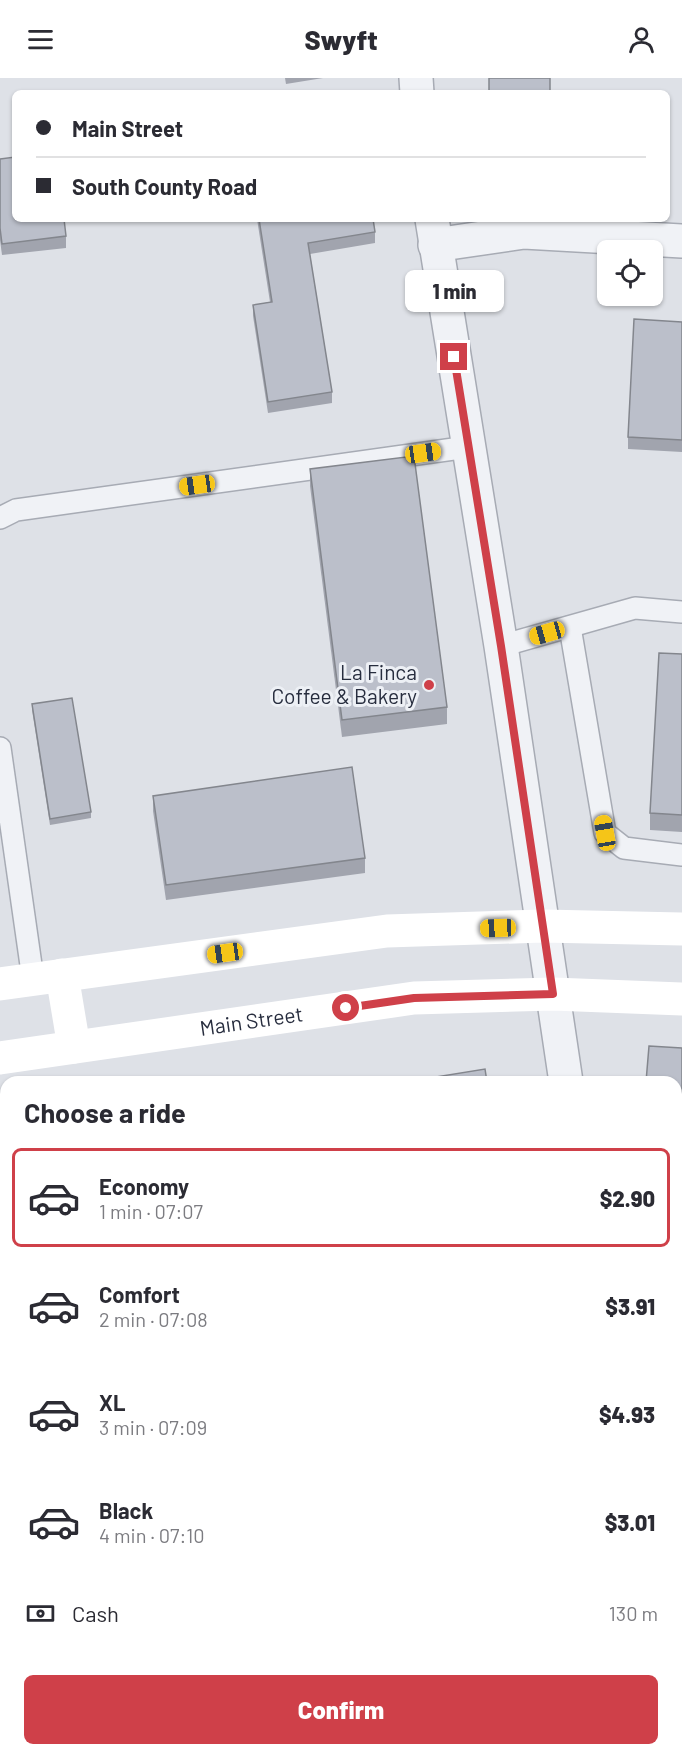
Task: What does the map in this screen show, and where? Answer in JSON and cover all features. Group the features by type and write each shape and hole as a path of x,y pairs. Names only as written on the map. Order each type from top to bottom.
{"main road":[{"path":"0,984 387,931 543,926 682,929"},
{"path":"48,977 74,1047"},
{"name":"Main Street","path":"0,1058 414,998 553,994 682,999"}],"street":[{"path":"565,1076 501,646 434,232 524,232 682,241"}],"lane":[{"path":"0,518 16,510 468,447"},
{"path":"501,646 635,608 682,612"},
{"path":"570,627 605,833 624,848 682,855"},
{"path":"0,748 48,977"}],"building":[{"path":"489,78 550,78 550,90 489,90"},
{"path":"12,157 12,222 64,222 66,236 2,244 0,159"},
{"path":"259,222 373,222 375,232 308,243 332,392 268,402 253,305 272,302"},
{"path":"634,319 682,322 682,440 628,437"},
{"path":"414,456 447,707 342,720 310,469"},
{"path":"659,653 682,654 682,815 650,813"},
{"path":"72,698 91,812 50,819 32,704"},
{"path":"352,767 365,858 166,885 153,796"},
{"path":"649,1046 682,1048 682,1076 646,1076"},
{"path":"485,1069 486,1076 442,1076"}],"place":[{"name":"La Finca Coffee & Bakery","path":"429,685"}],"route":[{"path":"346,1008 414,998 553,994 501,646 454,357"}]}
